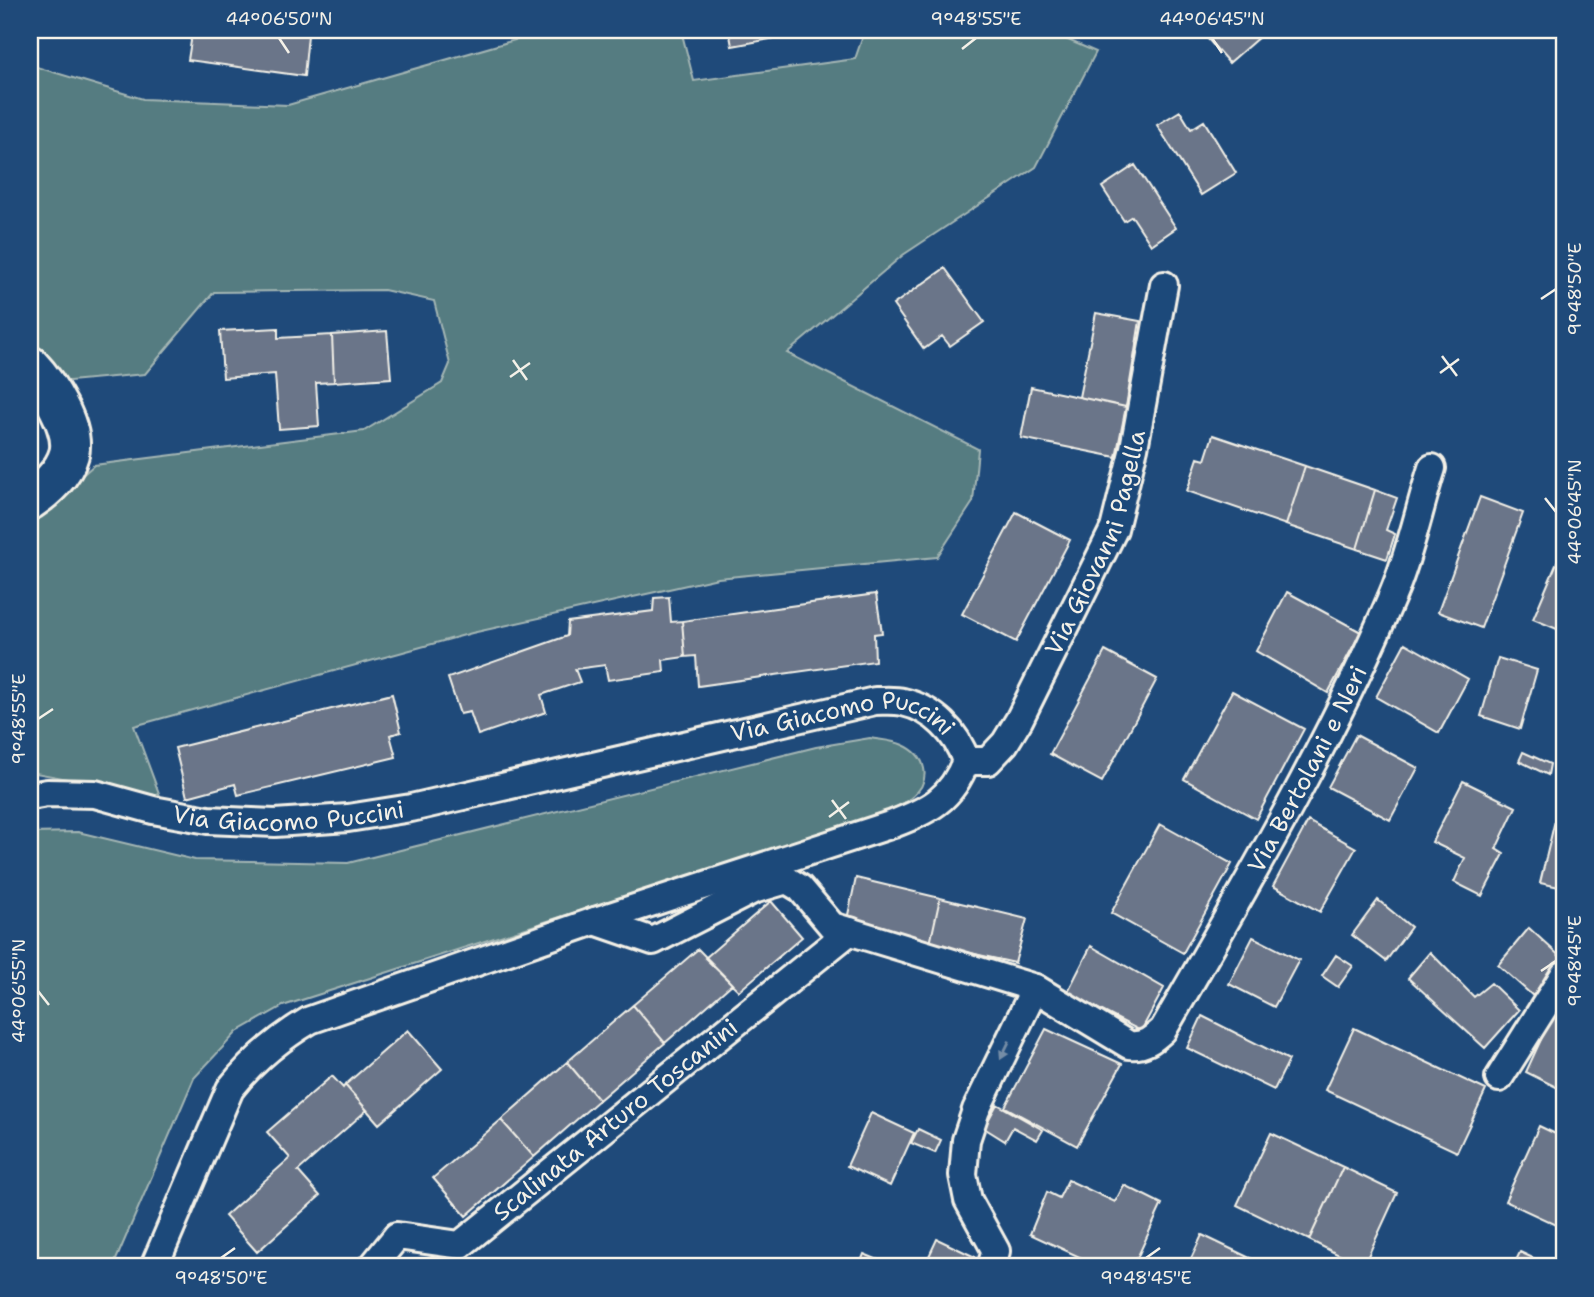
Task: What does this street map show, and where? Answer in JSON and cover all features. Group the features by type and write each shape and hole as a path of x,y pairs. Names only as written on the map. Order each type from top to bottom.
{"street":[{"name":"Via Giovanni Pagella","path":"966,761 988,761 1005,743 1114,529 1134,448 1164,285"},
{"path":"30,366 56,403 68,431 69,453 60,472 30,500"},
{"name":"Via Bertolani e Neri","path":"1035,988 1129,1045 1139,1045 1155,1038 1163,1030 1240,896 1345,699 1394,592 1432,468"},
{"name":"Via Giacomo Puccini","path":"30,796 47,793 94,794 153,810 208,820 275,823 348,818 411,808 875,701 904,702 944,723 954,736 966,761 959,780 945,797 928,810 594,921 310,1020 264,1051 230,1089 154,1267"},
{"path":"594,921 653,941 752,890 787,880 800,888 832,926 1035,988 976,1110 964,1151 963,1175 968,1200 996,1251 991,1267"},
{"name":"Scalinata Arturo Toscanini","path":"372,1267 397,1236 460,1245 850,931"},
{"path":"1499,1078 1564,975"}],"green space":[{"path":"550,30 681,30 694,81 855,59 865,30 1045,30 1096,52 1036,167 903,255 787,353 978,449 973,502 937,557 718,578 472,633 134,726 160,796 30,772 30,513 61,494 94,465 364,431 442,383 450,364 434,301 384,290 214,292 145,374 59,382 30,351 30,65 143,99 288,105"},
{"path":"870,738 895,742 911,749 924,768 923,783 919,790 905,802 883,813 283,1006 237,1032 194,1078 113,1267 30,1267 30,833 78,832 195,860 348,863 816,747"}],"building":[{"path":"188,30 306,30 308,35 304,76 188,60 191,41"},
{"path":"729,30 779,30 781,37 732,46"},
{"path":"1200,30 1267,30 1229,63"},
{"path":"1180,111 1191,129 1204,121 1236,173 1201,195 1157,125"},
{"path":"1135,165 1176,228 1151,245 1132,216 1124,221 1102,187"},
{"path":"945,268 984,322 950,346 942,336 924,349 893,305"},
{"path":"1096,313 1140,321 1126,407 1079,397"},
{"path":"278,328 278,338 332,335 334,382 316,383 319,426 279,429 275,374 223,378 220,331"},
{"path":"387,331 391,378 334,382 332,335"},
{"path":"1031,387 1126,407 1116,457 1021,438"},
{"path":"1213,435 1305,466 1286,525 1187,491 1198,458 1205,460"},
{"path":"1305,466 1375,490 1357,549 1286,525"},
{"path":"1375,490 1397,498 1386,530 1395,534 1387,559 1357,549"},
{"path":"1480,497 1523,513 1481,628 1438,612"},
{"path":"1016,512 1070,540 1016,642 962,614"},
{"path":"1564,546 1564,632 1533,619"},
{"path":"1287,592 1361,632 1328,693 1256,651"},
{"path":"876,594 882,633 874,634 875,661 698,686 696,656 685,657 682,621"},
{"path":"669,597 671,622 682,621 685,657 663,660 664,672 608,680 605,665 575,669 580,682 541,695 546,712 478,735 470,712 460,714 448,678 567,636 568,622 653,611 654,598"},
{"path":"1405,643 1468,679 1439,733 1376,697"},
{"path":"1105,651 1157,679 1102,782 1050,754"},
{"path":"1498,658 1537,670 1520,729 1481,716"},
{"path":"1232,691 1304,729 1256,819 1184,779"},
{"path":"392,694 401,732 390,735 396,757 238,795 235,784 187,797 175,748"},
{"path":"1356,735 1418,768 1390,820 1328,787"},
{"path":"1523,752 1550,764 1548,775 1519,761"},
{"path":"1463,781 1516,807 1496,849 1504,854 1482,896 1454,882 1465,858 1432,842"},
{"path":"1557,812 1564,814 1564,888 1540,883"},
{"path":"1308,821 1356,848 1320,912 1273,886"},
{"path":"1160,824 1232,864 1183,953 1111,913"},
{"path":"856,878 940,898 930,944 846,924"},
{"path":"940,898 1027,919 1015,963 930,944"},
{"path":"1378,900 1411,927 1386,961 1352,935"},
{"path":"771,901 802,937 739,991 705,958"},
{"path":"1529,928 1564,960 1533,996 1498,965"},
{"path":"1253,937 1299,960 1274,1007 1229,984"},
{"path":"1091,946 1164,988 1141,1031 1067,993"},
{"path":"698,949 732,984 665,1043 633,1005"},
{"path":"1430,952 1474,997 1491,983 1519,1010 1485,1048 1408,978"},
{"path":"1336,955 1353,966 1338,987 1322,976"},
{"path":"633,1005 665,1043 599,1100 567,1062"},
{"path":"1556,1007 1564,1011 1564,1091 1526,1072"},
{"path":"1202,1016 1289,1060 1274,1090 1187,1048"},
{"path":"1354,1028 1486,1090 1457,1152 1325,1090"},
{"path":"1046,1029 1122,1064 1077,1146 1005,1107"},
{"path":"408,1030 442,1069 379,1124 345,1085"},
{"path":"567,1062 599,1100 534,1157 501,1120"},
{"path":"332,1076 343,1088 345,1085 367,1110 298,1171 320,1196 257,1252 225,1216 290,1158 267,1132"},
{"path":"997,1104 1043,1130 1037,1140 1013,1127 1005,1141 984,1128"},
{"path":"871,1113 914,1133 890,1186 847,1166"},
{"path":"501,1120 534,1157 466,1216 433,1178"},
{"path":"1539,1126 1564,1138 1563,1228 1505,1201"},
{"path":"918,1129 941,1140 935,1153 911,1143"},
{"path":"1271,1133 1343,1167 1309,1240 1237,1205"},
{"path":"1343,1167 1397,1193 1363,1267 1309,1240"},
{"path":"1068,1180 1115,1202 1124,1185 1162,1204 1133,1267 1101,1267 1030,1234 1047,1192 1059,1198"},
{"path":"1202,1235 1252,1259 1248,1267 1187,1267"},
{"path":"937,1239 975,1257 970,1267 924,1267"},
{"path":"1520,1252 1552,1267 1513,1267"},
{"path":"864,1254 895,1267 859,1267"}]}
